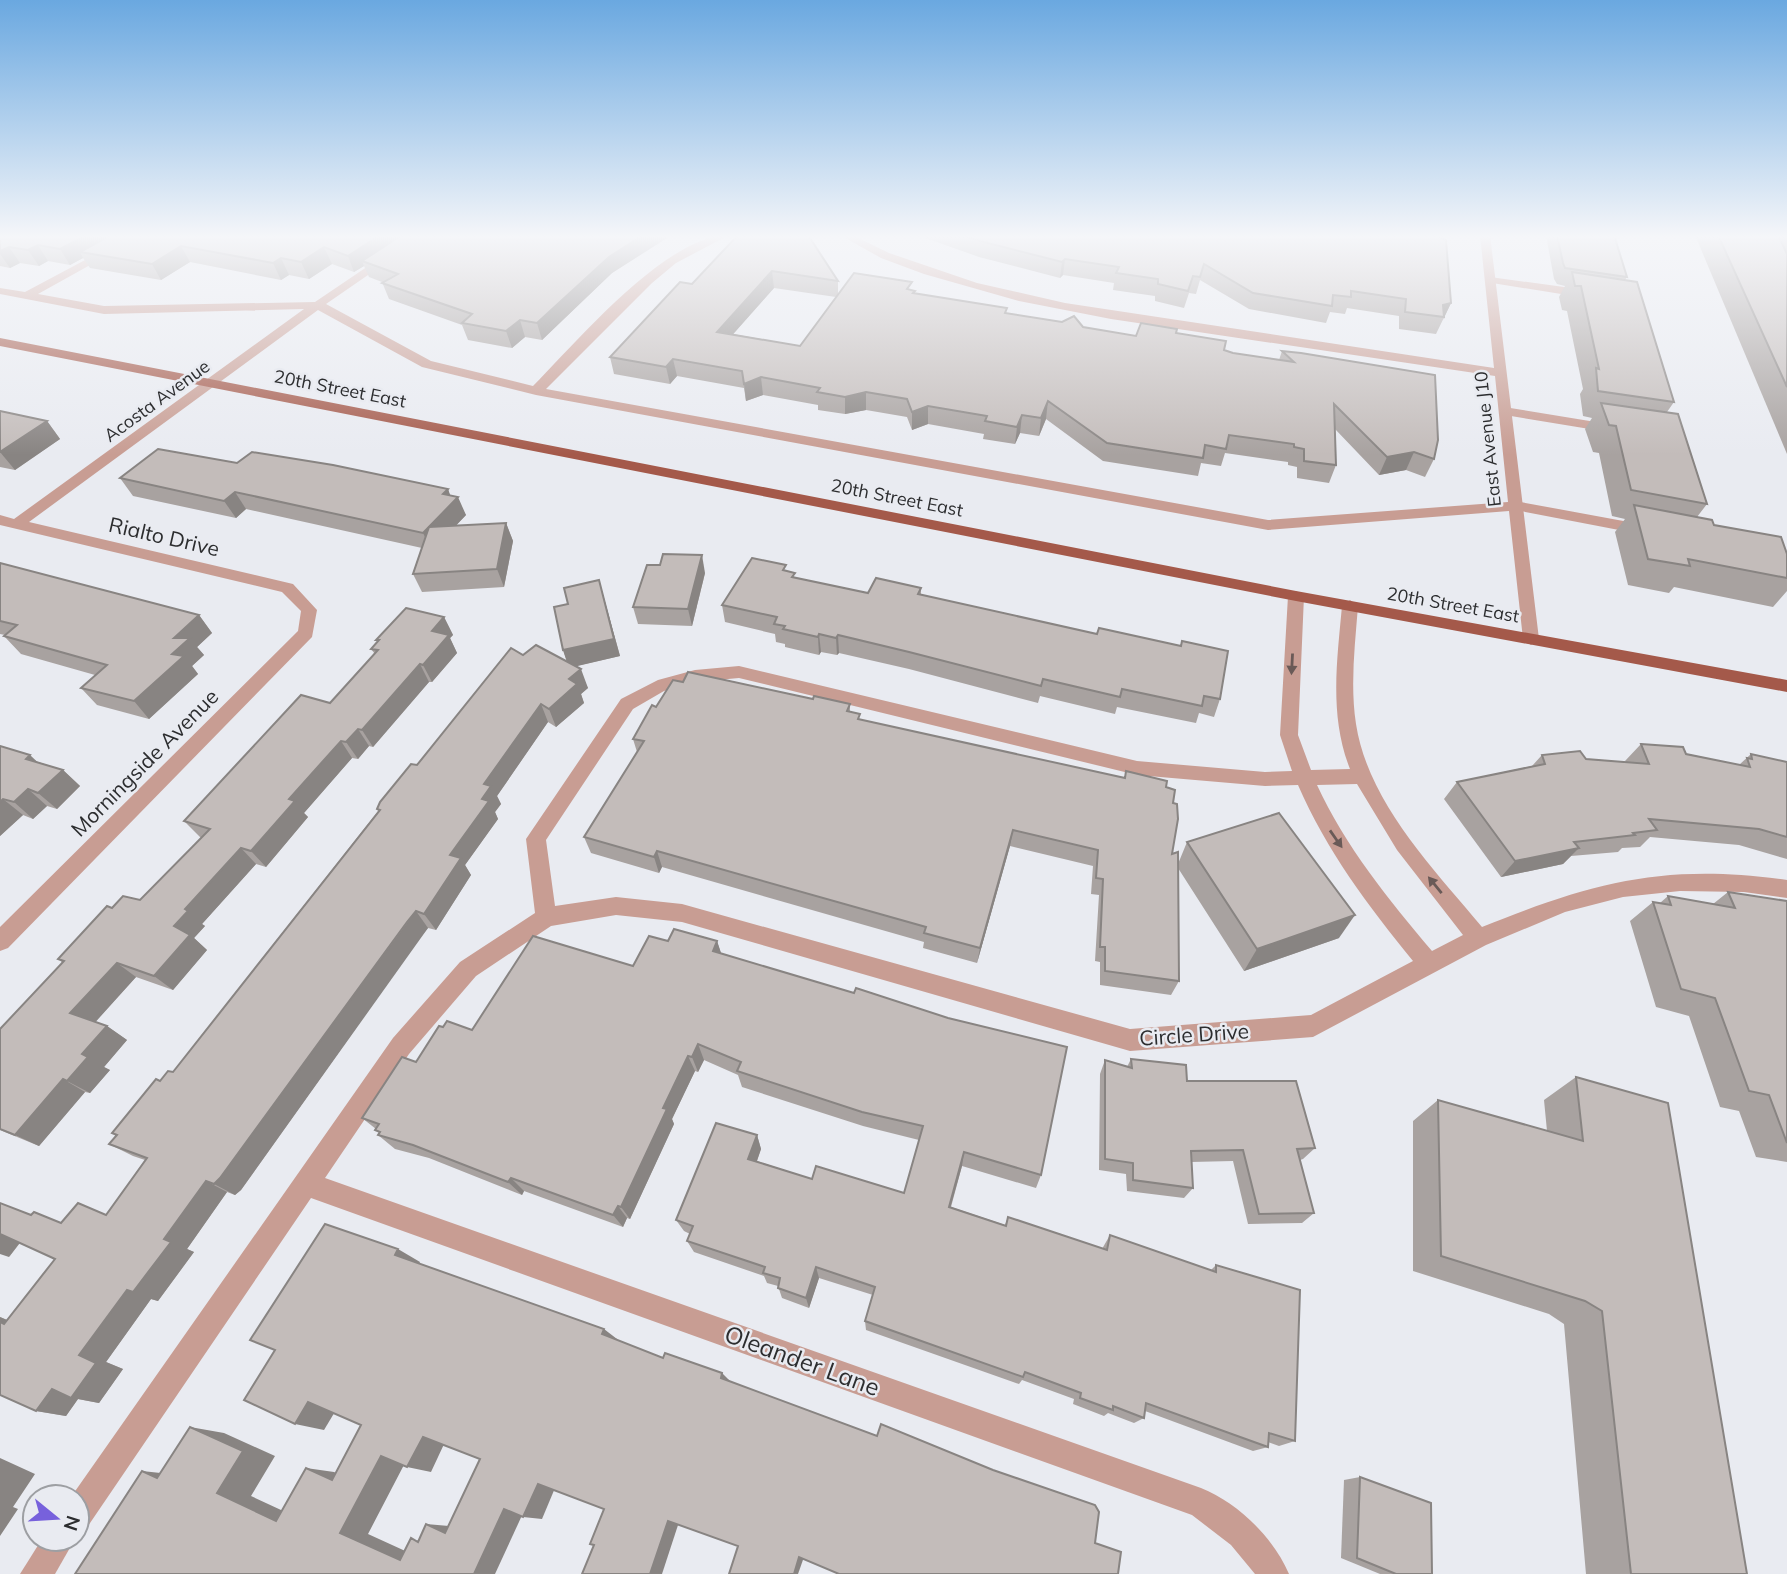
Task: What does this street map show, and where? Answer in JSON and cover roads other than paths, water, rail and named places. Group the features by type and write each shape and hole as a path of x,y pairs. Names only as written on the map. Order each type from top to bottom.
{"main road":[{"name":"20th Street East","path":"0,342 1296,596 1787,686"}],"street":[{"path":"95,308 170,308"},
{"name":"Acosta Avenue","path":"17,524 313,308"},
{"path":"324,308 427,364 536,391 1268,525 1515,506 1662,533"},
{"path":"536,391 618,308"},
{"path":"1077,308 1500,373"},
{"name":"East Avenue J10","path":"1493,308 1531,639"},
{"path":"1504,411 1633,432"},
{"name":"Rialto Drive","path":"0,520 287,588 309,610"},
{"path":"1296,596 1289,735 1325,824 1390,917 1430,965"},
{"path":"1350,606 1345,681 1349,740 1364,776 1408,852 1478,938"},
{"name":"Morningside Avenue","path":"0,942 306,633 309,610"},
{"path":"91,1495 401,1046 467,970 546,917 536,838 627,704 658,686 695,676 739,672 1137,768 1221,777 1305,779 1364,776"},
{"name":"Circle Drive","path":"546,917 616,906 682,913 1130,1040 1313,1026 1478,938 1562,904 1623,888 1680,882 1744,883 1787,889"},
{"name":"Oleander Lane","path":"307,1184 1201,1503 1225,1518 1248,1538 1273,1574"},
{"path":"36,1574 50,1553"}]}
